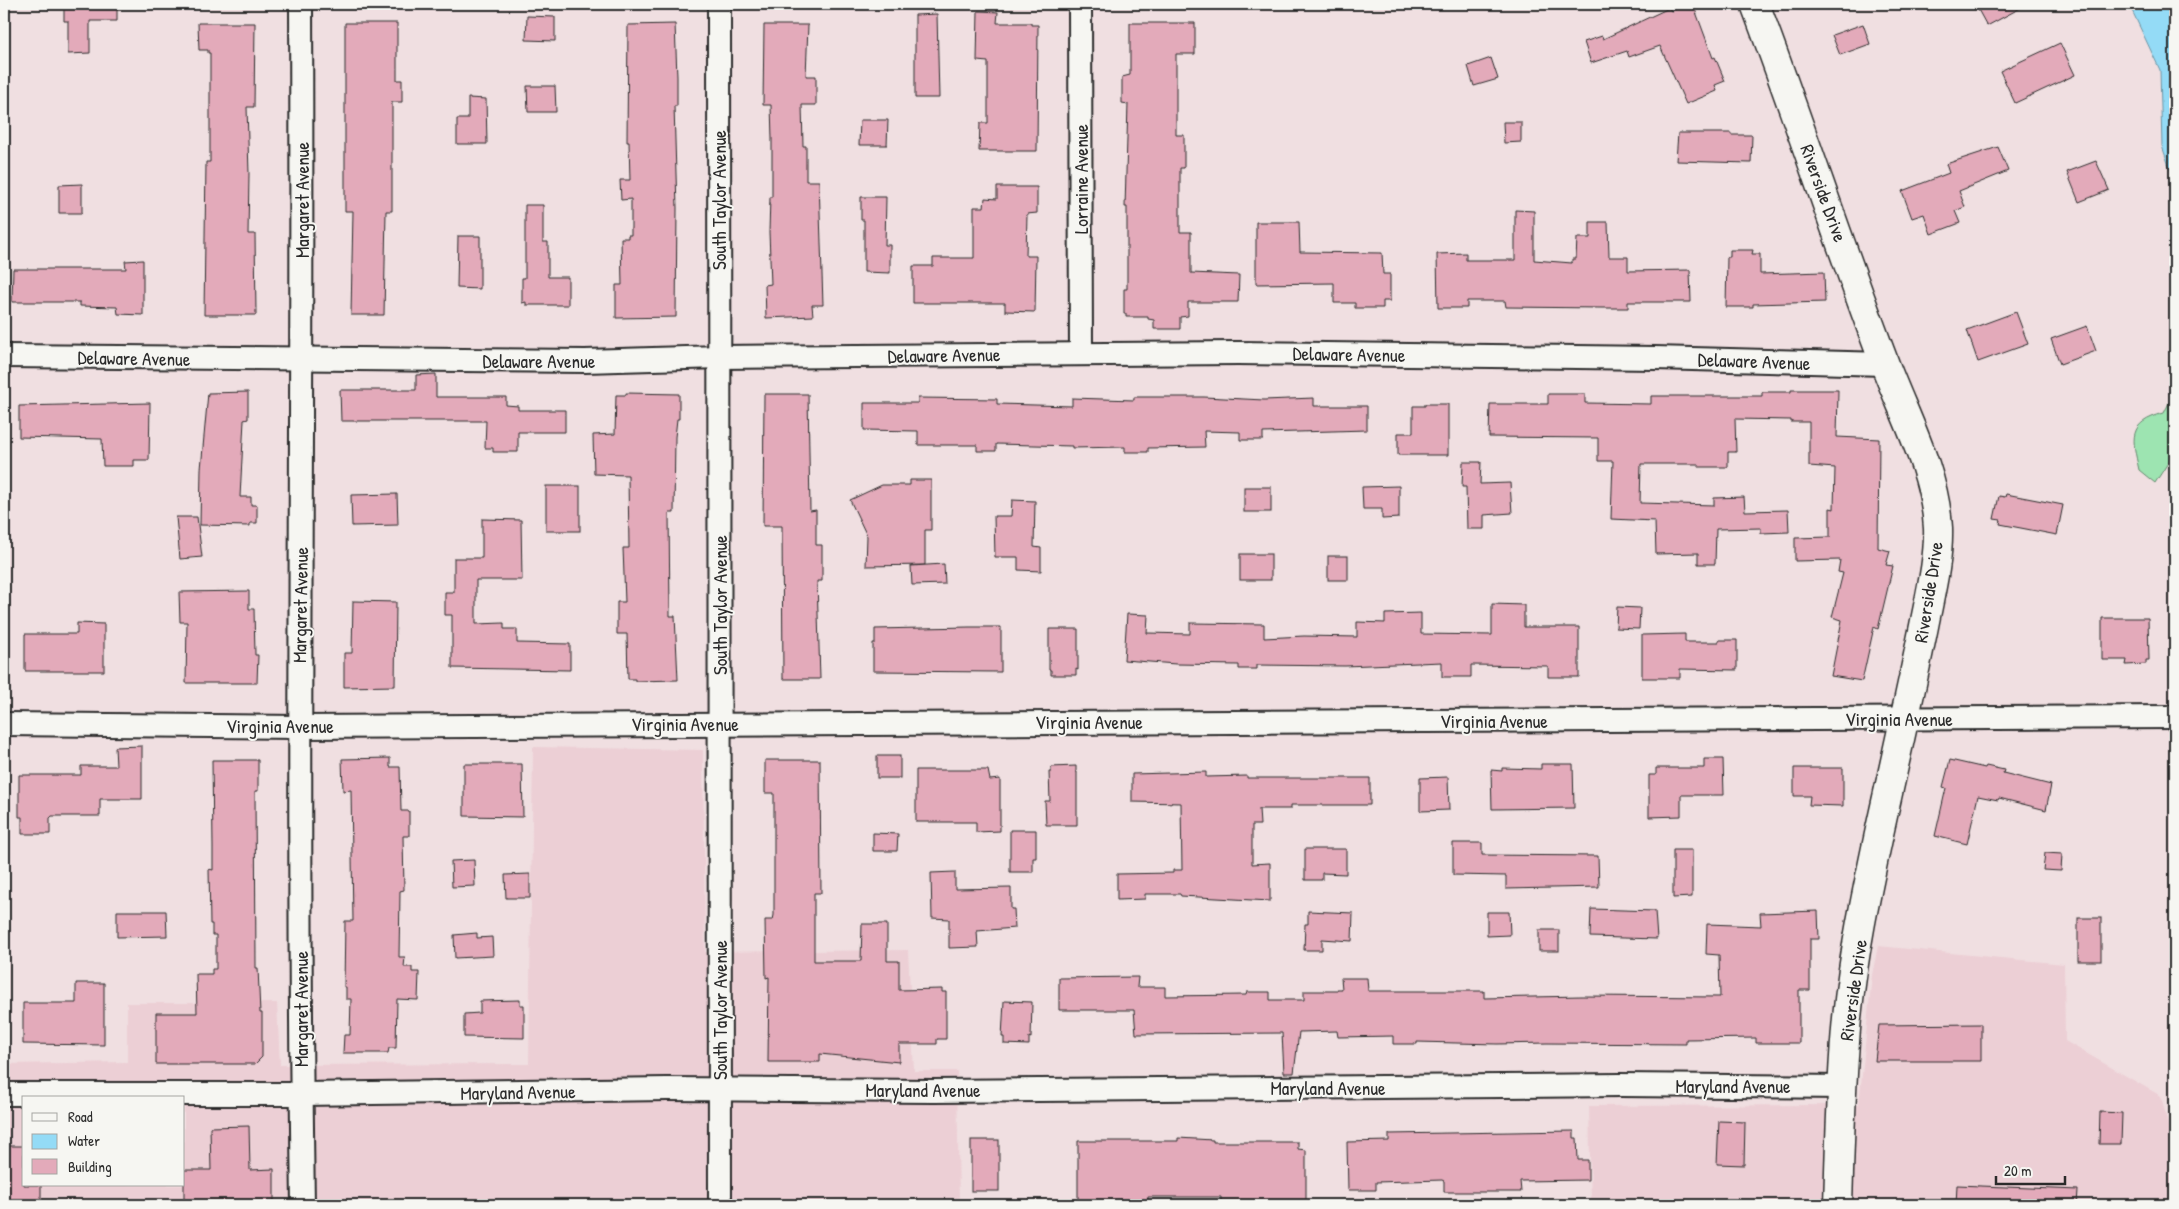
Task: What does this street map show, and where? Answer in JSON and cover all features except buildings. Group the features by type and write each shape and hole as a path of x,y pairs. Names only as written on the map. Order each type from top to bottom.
{"street":[{"name":"Margaret Avenue","path":"301,4 302,360 299,726 303,1205"},
{"name":"South Taylor Avenue","path":"719,4 720,1205"},
{"name":"Lorraine Avenue","path":"1080,4 1081,354"},
{"name":"Riverside Drive","path":"1756,4 1885,364 1927,472 1935,503 1938,531 1935,566 1906,719 1863,916 1847,1017 1842,1086 1838,1205"},
{"name":"Delaware Avenue","path":"4,356 585,361 720,357 1238,353 1655,358 1885,364"},
{"name":"Virginia Avenue","path":"4,724 299,726 2175,717"},
{"name":"Maryland Avenue","path":"4,1094 302,1094 720,1089 934,1091 1620,1085 1842,1086"}],"shaded area":[{"path":"533,747 703,750 705,952 908,950 914,1071 957,1071 959,1205 4,1205 4,1064 127,1062 127,1003 277,1003 280,1065 529,1064"},
{"path":"1878,946 2064,964 2065,1041 2161,1096 2175,1152 2175,1205 1591,1205 1589,1106 1859,1105 1872,975"}],"green space":[{"path":"2175,391 2175,452 2155,483 2139,470 2134,441 2135,433 2144,422 2164,413"}],"water":[{"path":"2129,4 2175,4 2175,183 2162,146 2160,70"}]}
